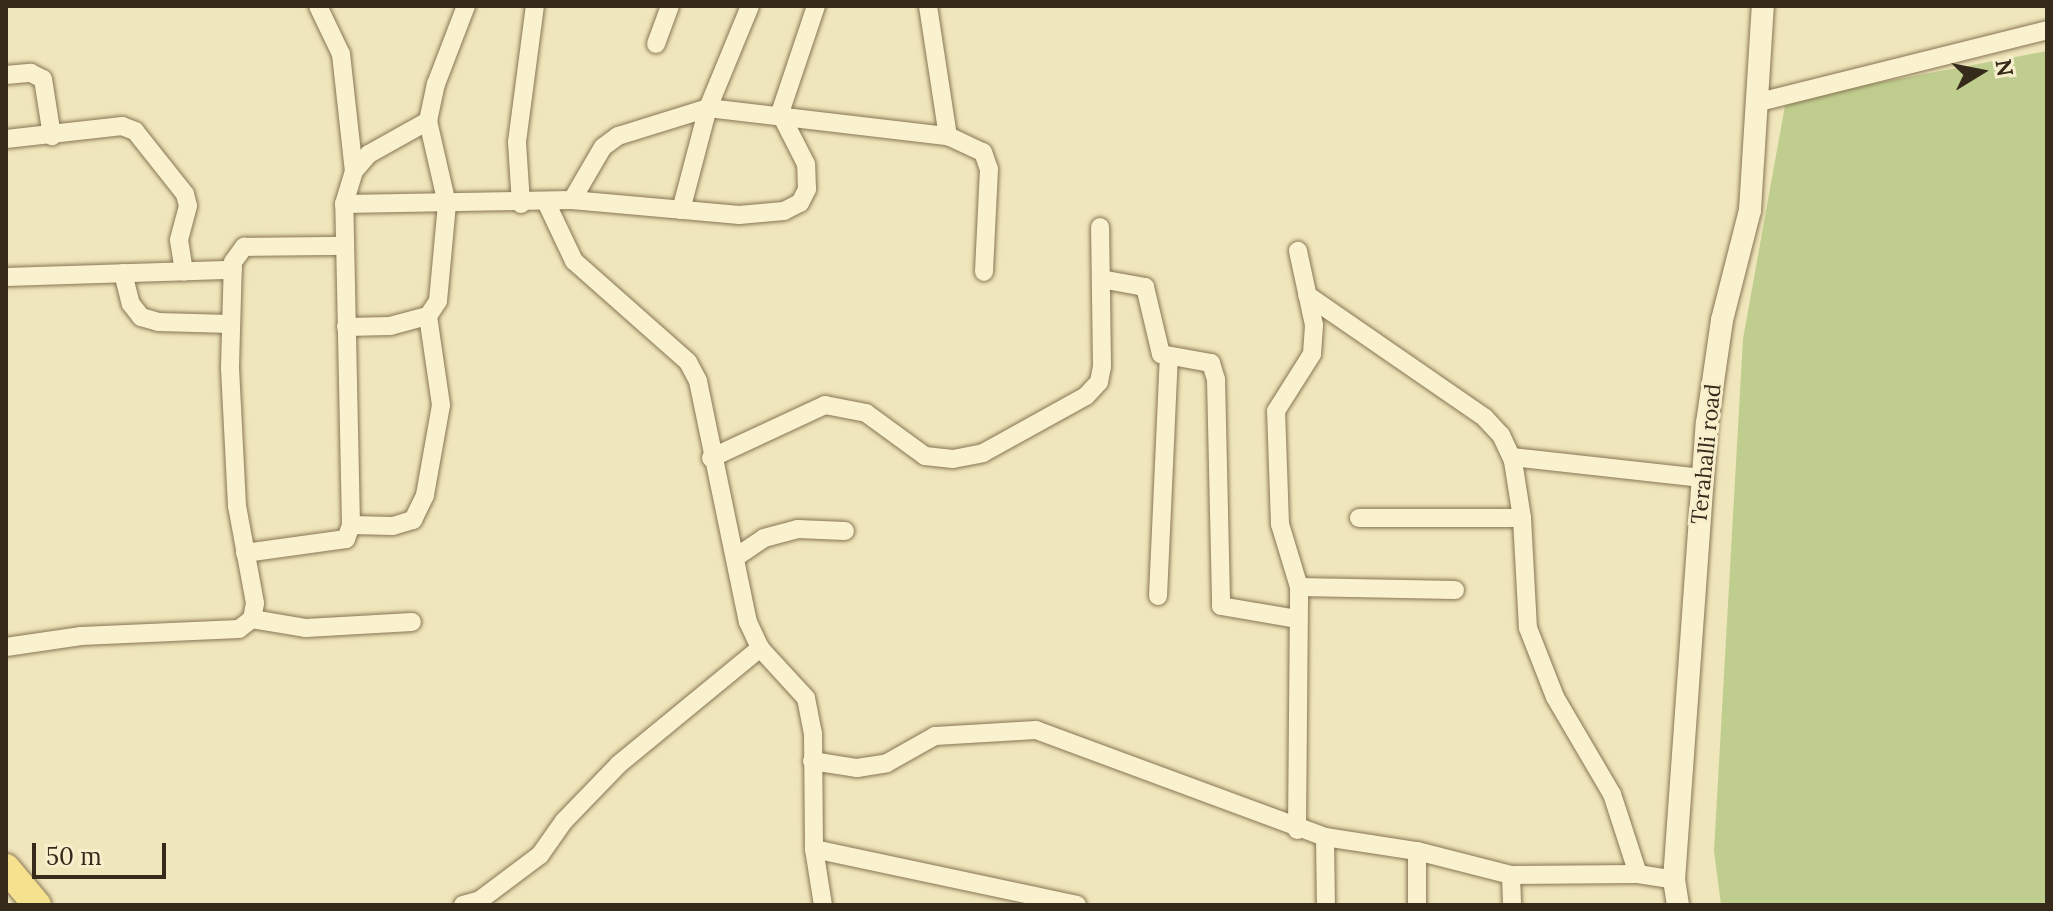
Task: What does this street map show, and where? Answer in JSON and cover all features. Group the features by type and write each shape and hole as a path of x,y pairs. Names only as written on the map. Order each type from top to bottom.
{"main road":[{"path":"6,868 37,905"}],"street":[{"path":"245,553 346,539 351,525 344,204 354,171 344,70 318,6"},
{"path":"346,327 390,326 428,316 438,301 447,204 428,121 436,84 466,6"},
{"path":"521,204 517,142 535,6"},
{"path":"656,44 670,6"},
{"path":"681,210 708,108 750,6"},
{"path":"344,204 547,204 572,200 739,215 784,211 800,203 807,189 806,164 780,113 816,6"},
{"path":"928,6 948,136"},
{"name":"Terahalli road","path":"1678,905 1674,880 1702,478 1722,320 1750,210 1763,6"},
{"path":"1759,102 2047,30"},
{"path":"6,75 31,73 43,79 52,136"},
{"path":"572,200 603,147 618,136 708,108 780,113 948,136 983,152 989,169 984,272"},
{"path":"354,171 369,154 428,121"},
{"path":"6,139 122,126 135,131 185,194 188,206 179,240 184,272"},
{"path":"547,204 574,261 688,362 703,403 711,458 736,557 742,600 760,648 806,698 812,761 814,849 823,905"},
{"path":"711,458 825,405 866,413 925,456 953,459 983,453 1086,396 1099,382 1100,227"},
{"path":"6,647 81,636 239,629 252,619 255,603 237,506 231,324 233,270 237,252 244,247 344,246"},
{"path":"1297,830 1299,587 1280,524 1276,411 1312,354 1314,325 1298,251"},
{"path":"6,277 233,270"},
{"path":"123,273 131,304 141,317 158,322 231,324"},
{"path":"1101,279 1145,287 1152,300 1158,346 1169,358 1211,363 1216,379 1221,606 1298,619"},
{"path":"1307,295 1485,418 1512,457 1522,518 1528,628 1555,697 1612,794 1638,874"},
{"path":"351,525 393,526 413,520 425,495 441,405 428,316"},
{"path":"1158,596 1169,358"},
{"path":"1512,457 1702,478"},
{"path":"1359,518 1522,518"},
{"path":"736,557 764,538 798,529 845,531"},
{"path":"1299,587 1455,590"},
{"path":"252,619 306,628 412,622"},
{"path":"463,905 480,900 540,855 564,821 619,764 760,648"},
{"path":"812,761 857,768 887,763 945,733 1036,730 1297,830 1325,837 1417,851 1511,875 1638,874 1674,880"},
{"path":"1325,837 1326,905"},
{"path":"814,849 1077,905"},
{"path":"1417,851 1417,905"},
{"path":"1511,875 1512,905"}],"green space":[{"path":"2047,51 2047,905 1721,905 1714,851 1743,339 1786,100"}]}
